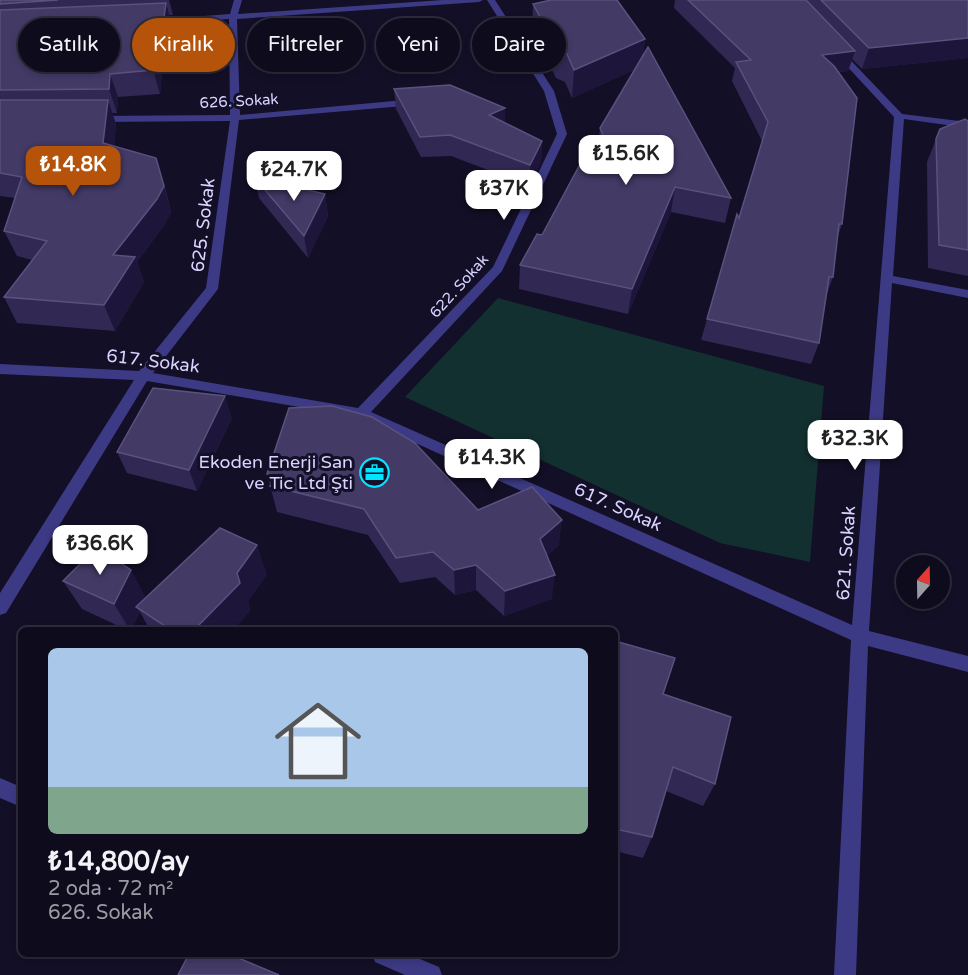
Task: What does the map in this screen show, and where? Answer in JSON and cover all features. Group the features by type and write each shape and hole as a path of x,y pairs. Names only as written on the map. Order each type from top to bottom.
{"street":[{"name":"625. Sokak","path":"0,608 143,376 212,289 235,118 233,17 238,0"},
{"path":"214,18 479,0"},
{"name":"622. Sokak","path":"361,413 498,268 562,135 549,91 491,0"},
{"path":"828,41 899,116 968,125"},
{"name":"626. Sokak","path":"82,119 235,118 433,101"},
{"name":"621. Sokak","path":"845,975 860,636 899,116"},
{"path":"886,278 968,294"},
{"name":"617. Sokak","path":"0,369 143,376 361,413 860,636 968,664"},
{"path":"0,788 18,796"},
{"path":"390,957 431,975"}],"green space":[{"path":"498,298 824,386 810,562 720,543 405,397"}],"building":[{"path":"0,0 58,0 0,4"},
{"path":"551,0 617,0 645,39 574,70 566,54 566,18 541,18 533,4"},
{"path":"688,0 806,0 855,51 822,55 834,66 857,98 842,224 839,224 833,277 829,277 819,343 707,319 737,214 739,218 768,122 736,62 751,60"},
{"path":"821,0 968,0 968,38 869,48"},
{"path":"166,3 164,18 132,18 132,72 110,74 109,89 0,90 0,10"},
{"path":"648,47 731,198 675,187 632,289 520,265 537,234 542,235 592,142 610,150 600,128"},
{"path":"450,85 505,108 489,115 542,141 530,165 450,135 420,137 394,89"},
{"path":"0,100 108,100 103,143 156,158 164,186 157,199 113,255 135,257 104,305 4,297 47,241 4,231 22,177 0,173"},
{"path":"965,119 968,121 968,250 939,245 936,139 940,129"},
{"path":"254,177 325,194 304,236"},
{"path":"153,388 225,396 189,470 117,452"},
{"path":"332,406 372,417 415,443 478,510 532,487 562,520 540,539 555,575 505,591 476,565 454,570 433,552 396,558 364,509 270,486 280,476 267,474 289,408"},
{"path":"220,528 257,545 237,573 240,583 197,627 166,627 136,607"},
{"path":"97,547 131,570 114,604 63,581"},
{"path":"618,642 675,658 663,694 731,717 715,784 673,767 652,837 618,830"},
{"path":"187,957 236,957 279,975 178,975"}],"place":[{"name":"Ekoden Enerji San ve Tic Ltd Şti","path":"374,472"}]}
